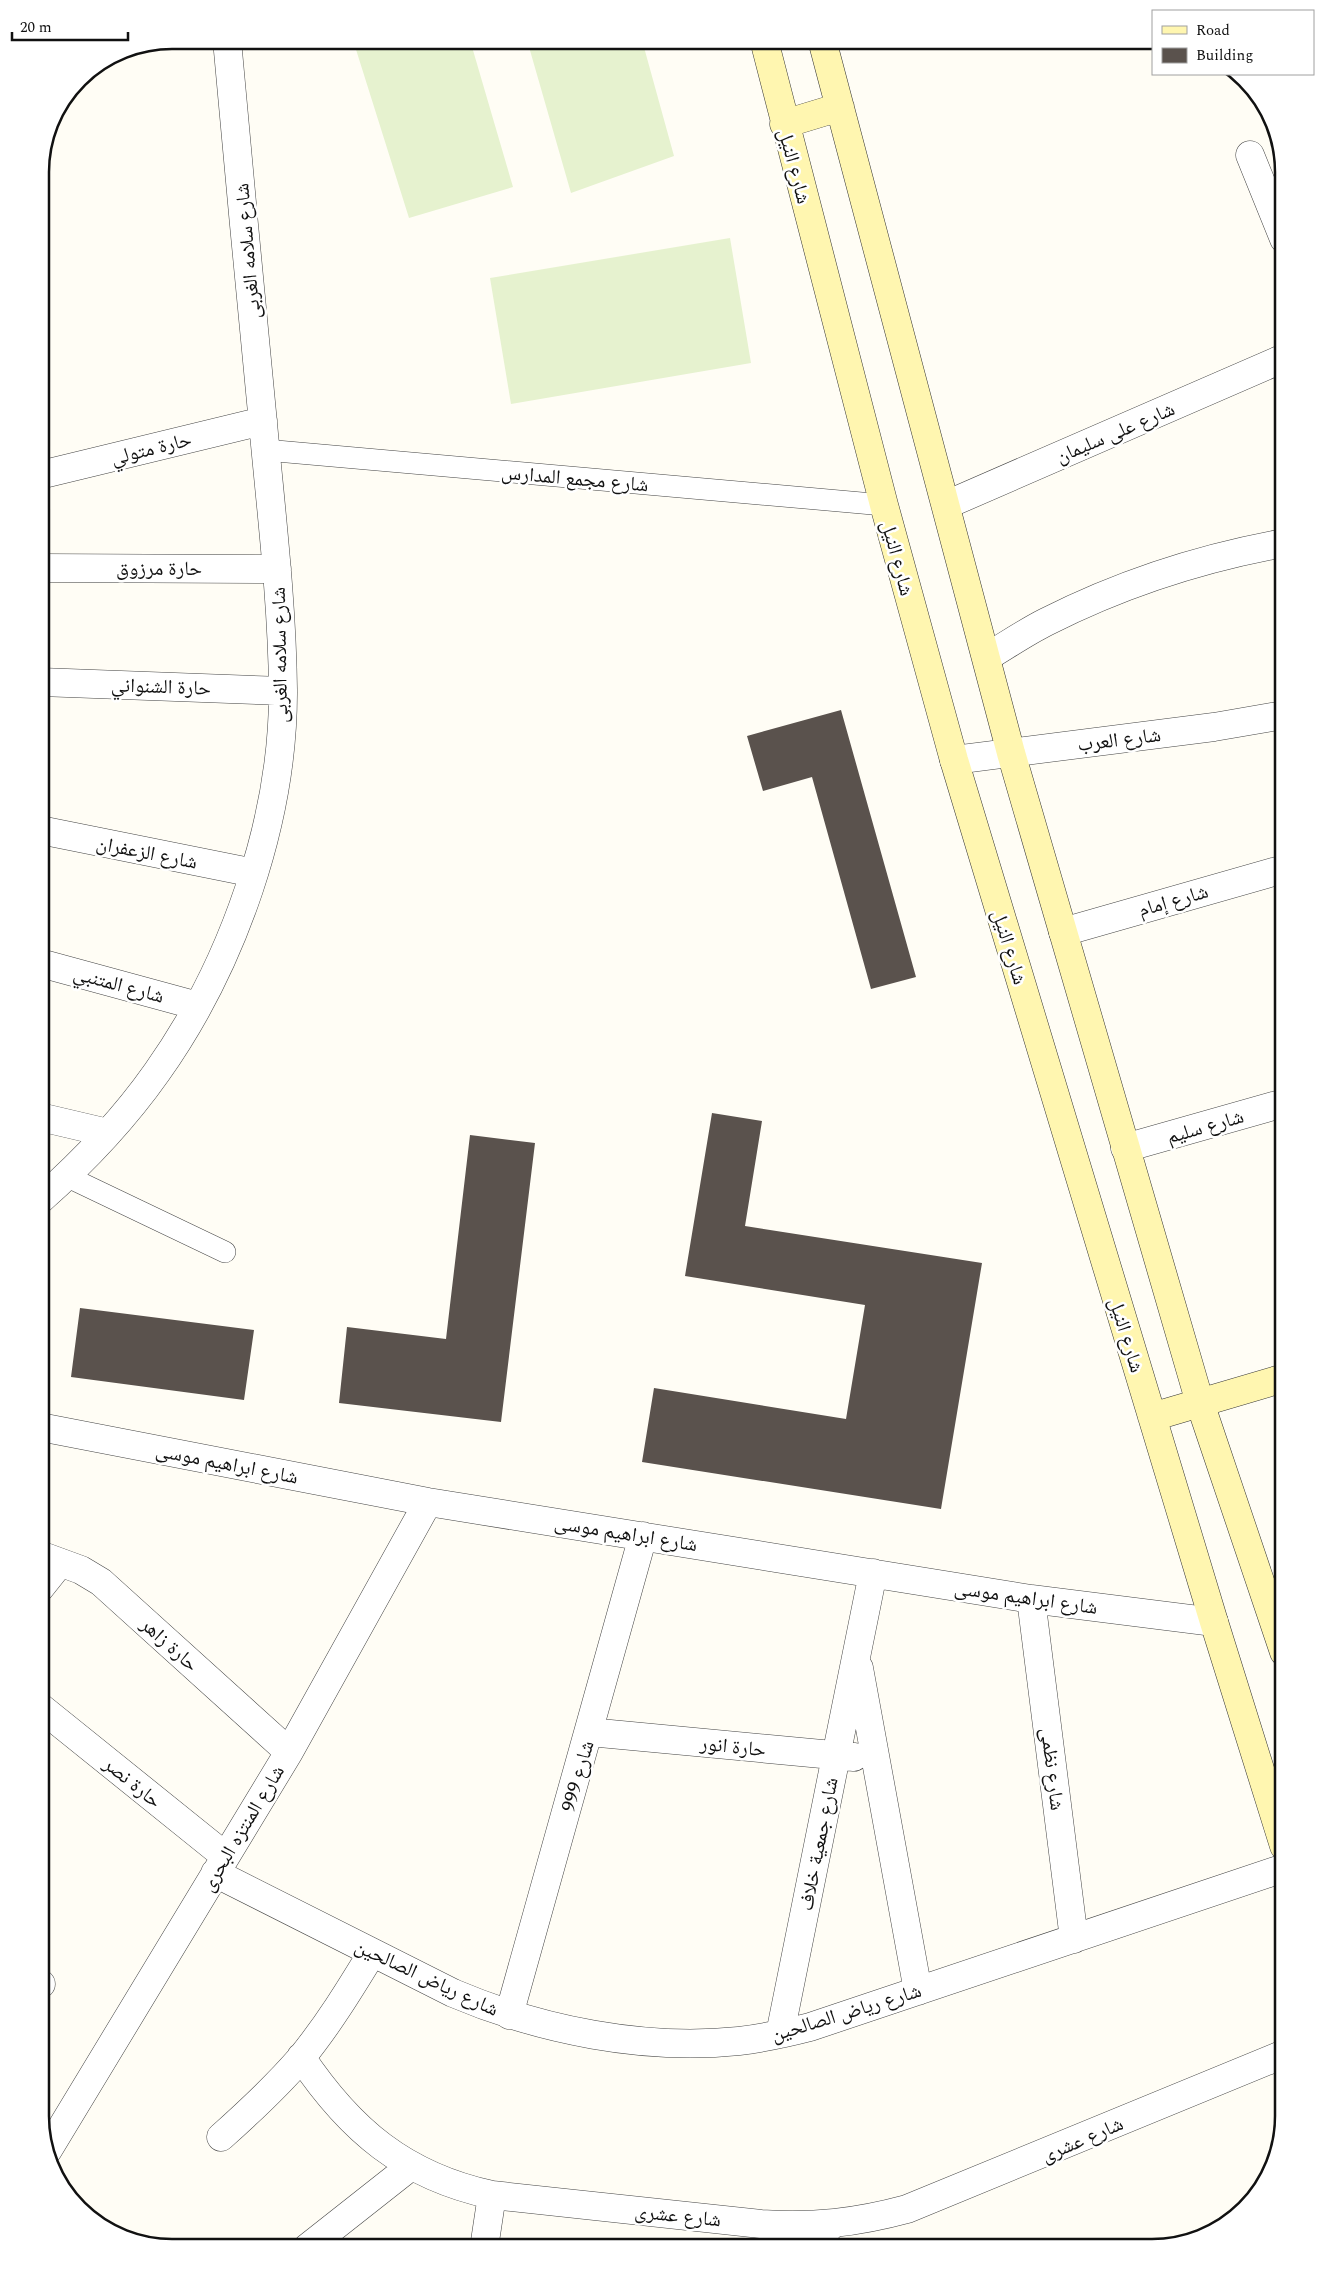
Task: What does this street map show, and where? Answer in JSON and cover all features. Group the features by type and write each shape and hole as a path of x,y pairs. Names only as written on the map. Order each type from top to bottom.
{"main road":[{"name":"شارع النيل","path":"766,49 884,505 954,760 1214,1622 1275,1817"},
{"path":"824,49 1011,752 1125,1148 1200,1403 1275,1601"},
{"path":"784,124 840,106"},
{"path":"1152,1417 1275,1381"}],"street":[{"name":"شارع سلامه الغربى","path":"49,1192 108,1133 157,1072 198,1006 230,941 254,873 269,813 275,778 279,752 283,691 277,569 228,49"},
{"path":"1250,155 1275,218"},
{"name":"شارع على سليمان","path":"946,505 1275,362"},
{"name":"حارة متولي","path":"49,473 262,421"},
{"path":"987,657 1045,623 1110,592 1178,568 1275,545"},
{"name":"حارة مرزوق","path":"49,568 277,569"},
{"name":"حارة الشنواني","path":"49,682 283,691"},
{"name":"شارع العرب","path":"954,760 1214,727 1275,717"},
{"name":"شارع الزعفران","path":"49,832 254,873"},
{"name":"شارع إمام","path":"1063,932 1275,872"},
{"name":"شارع المتنبي","path":"49,965 198,1006"},
{"name":"شارع سليم","path":"1125,1148 1275,1106"},
{"path":"49,1119 108,1133"},
{"name":"شارع ابراهيم موسى","path":"49,1429 428,1502 1031,1599 1214,1622"},
{"name":"شارع المنتزه البحرى","path":"52,2144 289,1752 428,1502"},
{"name":"شارع 999","path":"509,2015 643,1536"},
{"name":"حارة زاهر","path":"50,1559 81,1570 101,1582 289,1752"},
{"name":"شارع جمعية خلاف","path":"780,2034 873,1574"},
{"name":"شارع نظمى","path":"1031,1599 1074,1939"},
{"name":"شارع جمعية خلاف","path":"856,1654 918,1991"},
{"name":"حارة نصر","path":"49,1715 220,1865"},
{"name":"حارة انور","path":"589,1732 876,1760"},
{"name":"شارع رياض الصالحين","path":"220,1865 372,1952 453,1993 509,2015 566,2030 623,2038 681,2042 738,2041 810,2027 1275,1871"},
{"path":"221,2137 263,2099 301,2057 339,2007 372,1952"},
{"name":"شارع عشرى","path":"301,2057 323,2090 349,2119 379,2144 412,2166 465,2189 492,2195 761,2224 832,2225 888,2214 943,2196 1275,2058"},
{"path":"319,2239 412,2166"},
{"path":"485,2239 492,2195"},
{"path":"815,2239 832,2225"}],"lane":[{"name":"شارع مجمع المدارس","path":"265,450 884,505"},
{"path":"66,1176 225,1252"}],"green space":[{"path":"356,49 473,49 513,187 409,218"},
{"path":"530,49 644,49 674,156 571,193"},
{"path":"730,238 751,363 511,404 490,278"}],"building":[{"path":"841,710 916,977 871,989 812,777 763,791 747,736"},
{"path":"712,1113 762,1121 745,1226 982,1263 941,1509 642,1462 654,1388 846,1419 865,1305 685,1276"},
{"path":"470,1135 535,1143 501,1422 339,1403 347,1327 446,1339"},
{"path":"80,1308 254,1330 244,1400 71,1377"}]}
